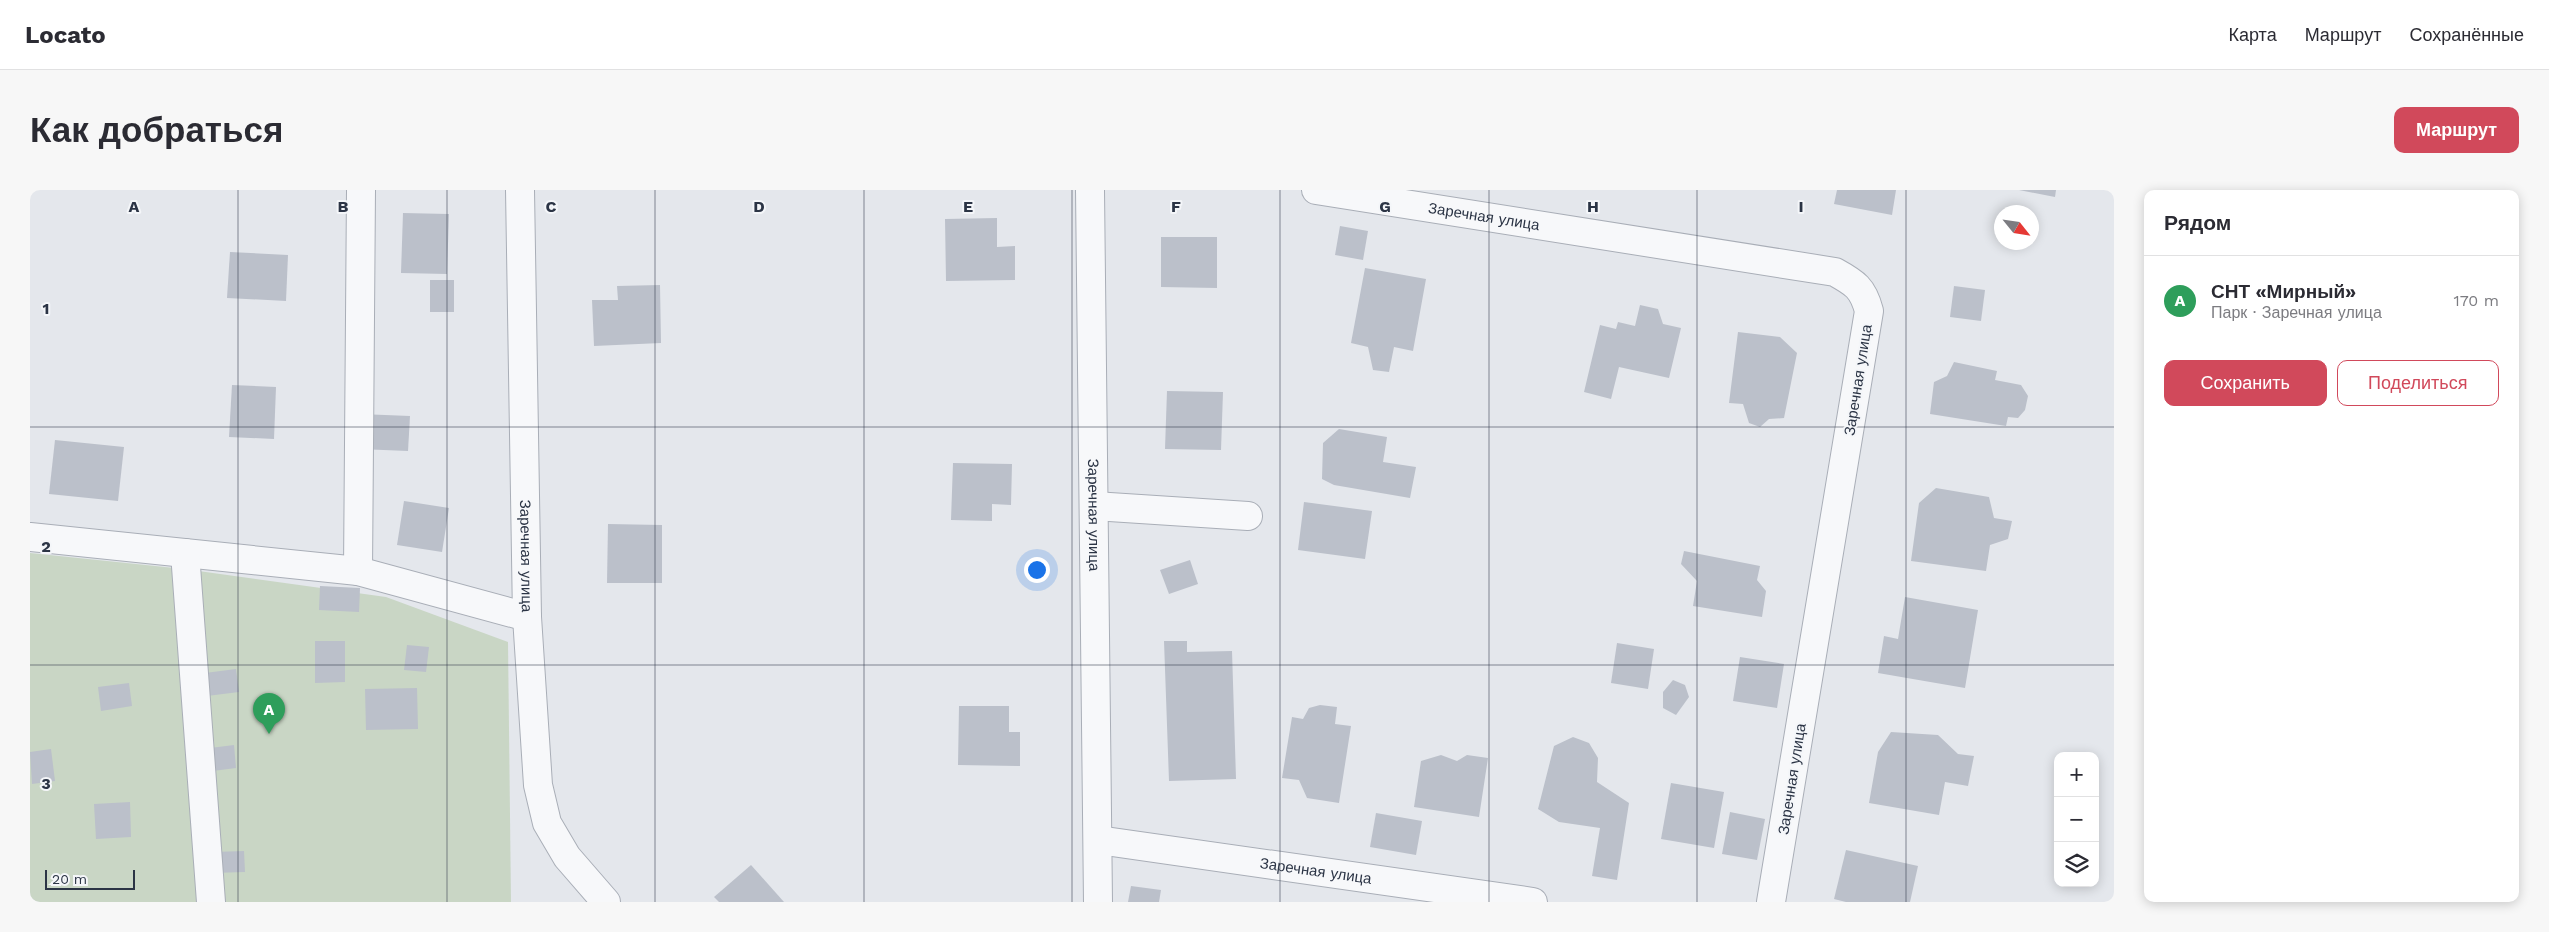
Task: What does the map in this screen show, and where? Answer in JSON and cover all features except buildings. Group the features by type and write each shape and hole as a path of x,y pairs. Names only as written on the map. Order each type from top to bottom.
{"street":[{"path":"358,571 361,190"},
{"name":"Заречная улица","path":"520,190 527,617 538,786 547,823 567,857 606,902"},
{"name":"Заречная улица","path":"1090,190 1098,902"},
{"name":"Заречная улица","path":"1316,190 1835,272 1853,282 1865,295 1869,311 1771,902"},
{"path":"1094,506 1248,516"},
{"path":"30,537 358,571 527,617"},
{"path":"185,553 211,902"},
{"name":"Заречная улица","path":"1098,840 1533,902"}],"green space":[{"path":"30,553 184,569 386,597 508,642 511,902 30,902"}],"place":[{"name":"СНТ «Мирный»","path":"269,734"}]}
